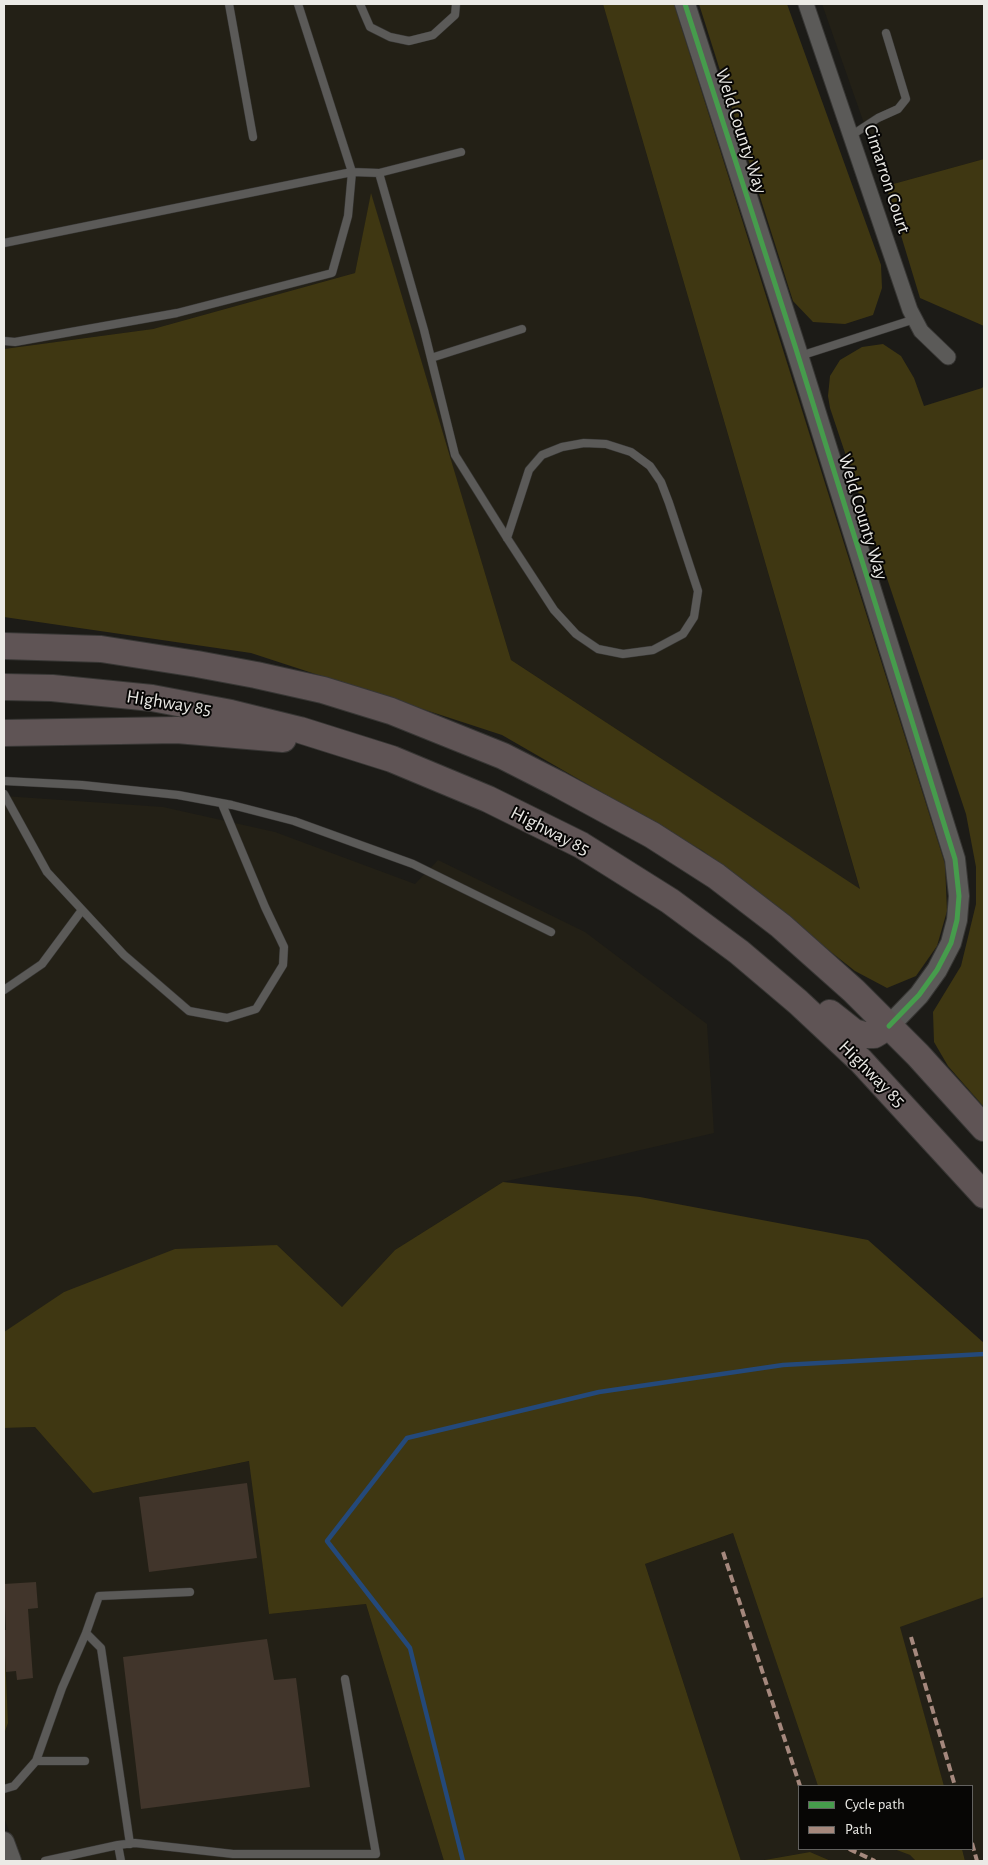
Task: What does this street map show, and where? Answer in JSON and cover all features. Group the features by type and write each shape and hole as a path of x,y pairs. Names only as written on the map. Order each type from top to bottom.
{"highway":[{"path":"4,630 101,649 197,664 323,690 391,711 503,756 652,835 716,876 781,926 854,991 918,1055 984,1128"},
{"path":"4,646 101,649"},
{"name":"Highway 85","path":"4,687 52,688 152,698 231,712 300,730 392,759 488,799 581,845 670,901 739,952 798,1002 861,1061 984,1196"},
{"path":"4,733 177,730 280,738 349,756 392,759"},
{"path":"649,888 688,900 740,935 854,1032 874,1035 889,1026"}],"street":[{"name":"Weld County Way","path":"685,4 798,356 955,859 959,896 958,920 951,943 937,970 919,994 889,1026"},
{"name":"Cimarron Court","path":"806,4 910,310 921,331 948,357"},
{"path":"4,1842 11,1861"}],"lane":[{"path":"229,4 254,137"},
{"path":"4,341 15,342 177,313 332,273 348,216 352,172 298,4"},
{"path":"360,4 370,27 390,37 409,41 433,35 455,15 456,4"},
{"path":"852,135 878,118 898,109 906,99 886,33"},
{"path":"4,243 352,172 379,173 461,152"},
{"path":"379,173 424,330 455,455 507,538 554,610 576,634 598,649 623,654 653,650 683,634 694,617 698,591 661,482 650,466 631,452 606,444 584,443 562,447 542,455 528,470 507,538"},
{"path":"798,356 915,320"},
{"path":"431,358 522,329"},
{"path":"4,781 82,785 178,795 294,821 413,864 551,932"},
{"path":"4,794 47,872 124,955 188,1012 227,1018 256,1009 282,965 284,947 265,907 222,804"},
{"path":"4,990 42,964 82,910"},
{"path":"4,1789 14,1786 36,1761 62,1688 86,1633 99,1596 190,1592"},
{"path":"86,1633 101,1648 130,1844"},
{"path":"45,1861 100,1848 130,1844 233,1854 376,1854 345,1679"},
{"path":"36,1761 85,1761"},
{"path":"118,1846 121,1861"}],"shaded area":[{"path":"4,4 603,4 860,890 511,660 371,195 355,273 153,329 4,349"},
{"path":"603,4 674,4 945,864 947,911 937,946 916,976 887,988 855,971 703,851 502,735 251,653 4,617 4,349 153,329 355,273 371,193 511,660 860,889"},
{"path":"699,4 787,4 881,265 882,288 873,315 845,324 813,322 793,301"},
{"path":"822,4 984,4 984,159 886,186"},
{"path":"984,159 984,326 920,298 886,186"},
{"path":"883,344 901,356 914,378 924,406 984,386 984,1107 948,1066 934,1042 933,1012 961,966 976,904 976,867 966,814 830,408 828,396 830,376 840,360 862,347"},
{"path":"4,796 163,807 275,832 415,884 438,860 585,932 707,1024 714,1133 503,1182 395,1250 342,1307 277,1245 64,1292 4,1332"},
{"path":"503,1182 640,1197 868,1240 984,1343 984,1597 900,1627 944,1785 818,1785 733,1533 645,1564 741,1861 444,1861 366,1604 269,1614 249,1461 93,1493 35,1427 4,1428 4,1332 64,1292 175,1249 277,1245 342,1307 395,1250"},
{"path":"35,1427 93,1493 250,1461 269,1614 366,1604 444,1861 21,1861 4,1818 4,1734 8,1723 4,1649 4,1428"},
{"path":"733,1533 818,1785 798,1785 798,1850 897,1850 910,1855 916,1861 831,1861 810,1852 759,1861 741,1861 645,1564"},
{"path":"984,1597 984,1861 965,1861 962,1850 973,1850 973,1785 944,1785 899,1627"},
{"path":"4,1632 8,1723 4,1734"},
{"path":"897,1850 962,1850 965,1861 916,1861 910,1855"},
{"path":"810,1852 831,1861 759,1861"}],"building":[{"path":"247,1483 257,1558 149,1572 139,1497"},
{"path":"36,1582 38,1608 28,1609 33,1678 17,1680 16,1671 6,1672 4,1584"},
{"path":"267,1639 274,1680 296,1678 310,1787 141,1809 123,1657"}],"waterway":[{"path":"463,1861 410,1648 327,1541 407,1438 599,1392 783,1365 984,1354"}],"marked path":[{"path":"723,1552 800,1785"},
{"path":"911,1637 955,1785"},
{"path":"973,1847 977,1861"},
{"path":"851,1850 875,1861"}],"cycle path":[{"path":"685,4 796,349 955,859 959,896 957,920 951,943 937,970 919,995 889,1026"}]}
